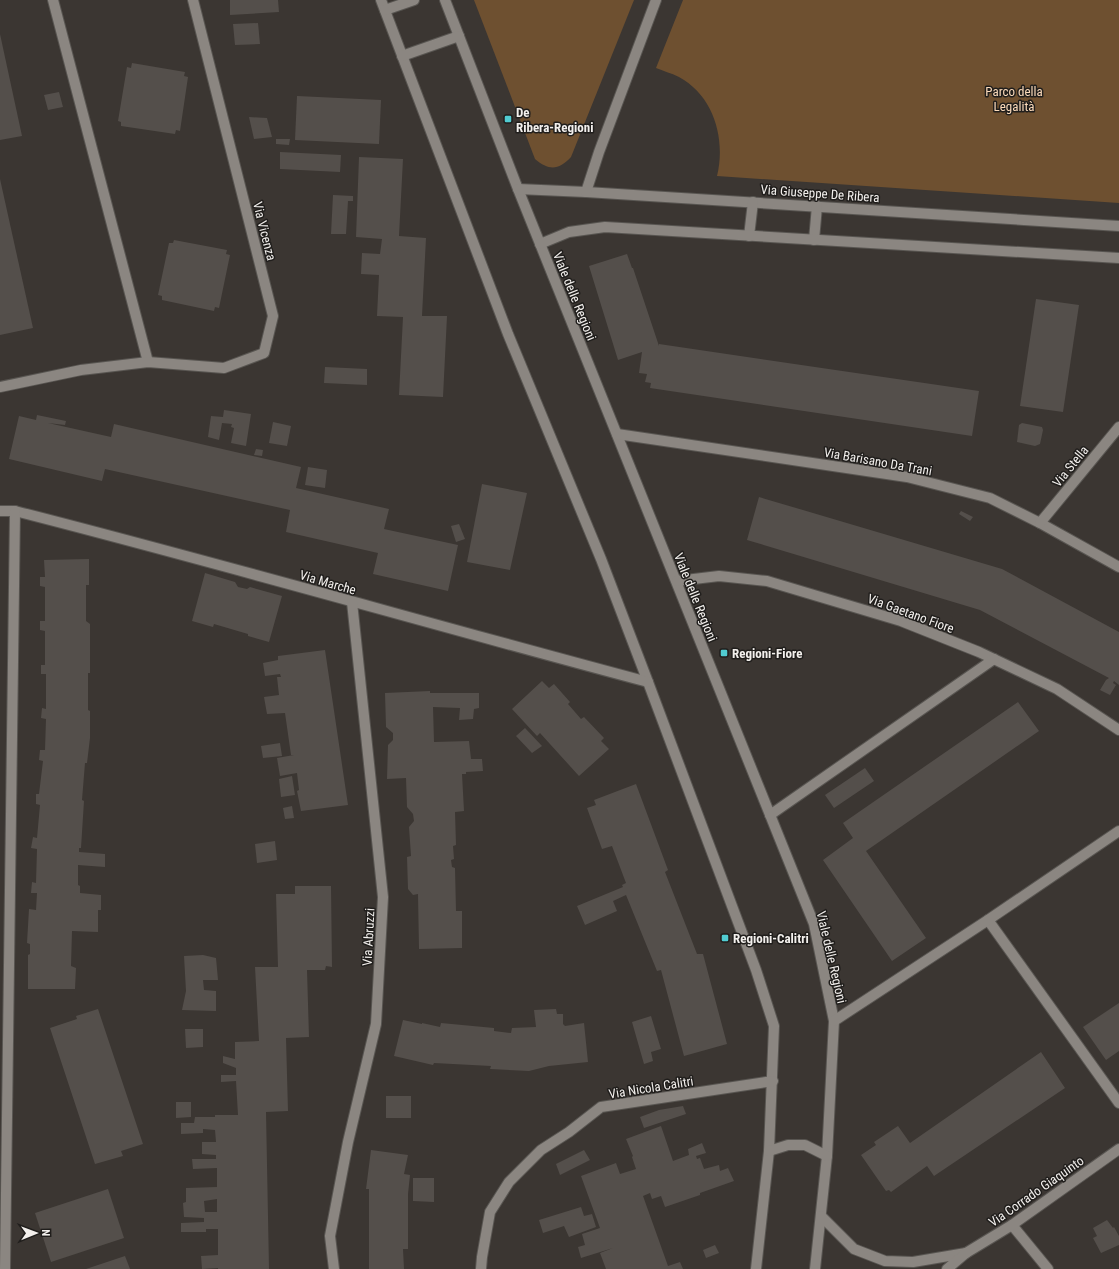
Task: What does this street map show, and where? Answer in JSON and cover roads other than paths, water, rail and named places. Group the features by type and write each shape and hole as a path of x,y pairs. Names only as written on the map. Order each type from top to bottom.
{"street":[{"path":"53,0 148,362"},
{"name":"Via Vicenza","path":"0,387 81,370 148,362 224,368 264,353 273,316 193,0"},
{"path":"381,0 508,334 601,559 756,970 774,1026 769,1151 756,1269"},
{"path":"385,10 414,0"},
{"name":"Viale delle Regioni","path":"444,0 540,244 814,924 834,1021 827,1156 815,1269"},
{"path":"586,192 599,152 656,0"},
{"path":"402,56 459,36"},
{"name":"Via Giuseppe De Ribera","path":"518,189 753,202 1119,226"},
{"path":"749,236 753,202"},
{"path":"814,240 817,206"},
{"path":"540,244 569,232 605,227 1119,258"},
{"name":"Via Stella","path":"1040,523 1119,427"},
{"name":"Via Barisano Da Trani","path":"617,434 907,477 990,498 1040,523 1119,567"},
{"name":"Via Marche","path":"0,511 15,512 137,542 648,682"},
{"path":"5,1269 15,512"},
{"name":"Via Gaetano Fiore","path":"677,582 719,576 767,581 900,621 994,659 1056,688 1119,730"},
{"name":"Via Abruzzi","path":"334,1269 330,1236 348,1142 376,1024 383,896 352,602"},
{"path":"770,815 994,659"},
{"path":"834,1021 988,920 1119,831"},
{"path":"988,920 1119,1103"},
{"name":"Via Nicola Calitri","path":"481,1269 490,1212 509,1182 541,1150 569,1132 601,1107 772,1081"},
{"path":"769,1151 788,1145 805,1145 827,1156"},
{"name":"Via Corrado Giaquinto","path":"947,1269 966,1253 1012,1225 1119,1149"},
{"name":"Via Corrado Giaquinto","path":"821,1216 854,1249 885,1261 913,1262 966,1253"},
{"path":"1012,1225 1048,1269"}],"place":[{"name":"De Ribera-Regioni","path":"508,119"},
{"name":"Regioni-Fiore","path":"724,653"},
{"name":"Regioni-Calitri","path":"725,938"}],"park label":[{"name":"Parco della Legalità","path":"1014,98"}]}
